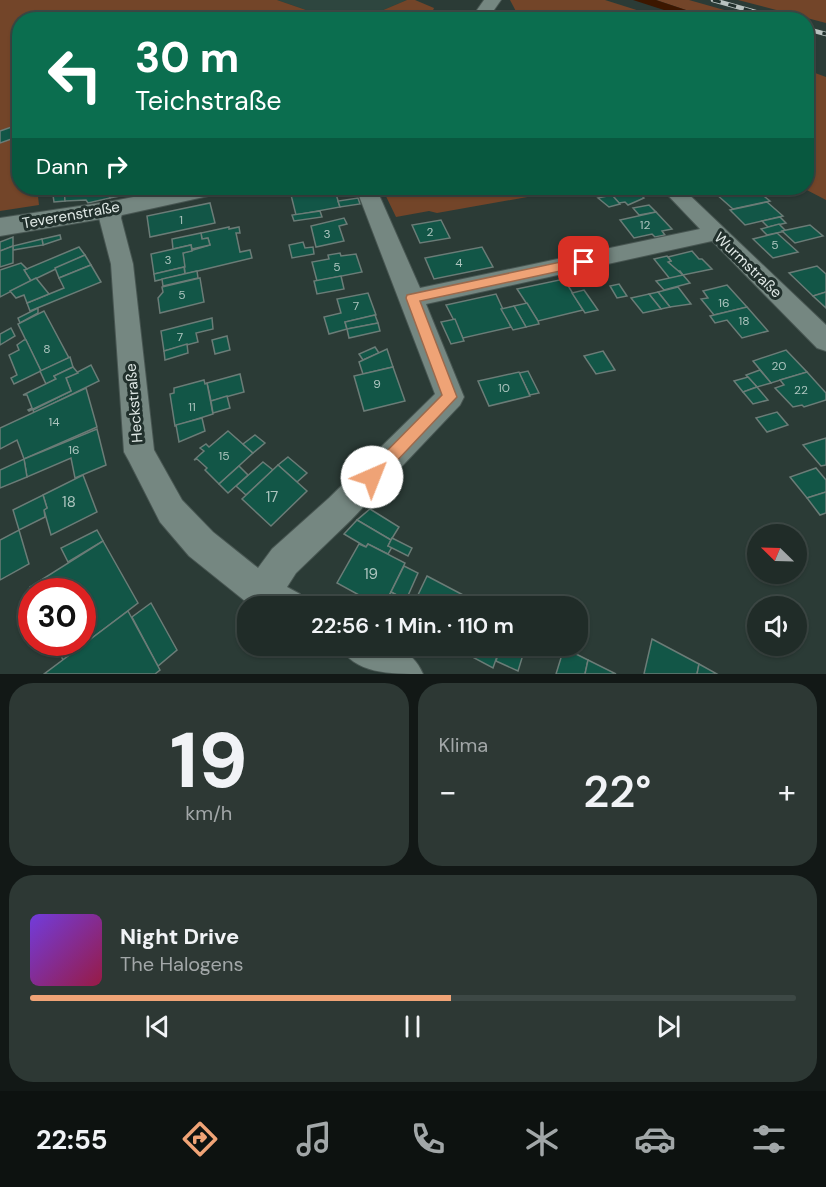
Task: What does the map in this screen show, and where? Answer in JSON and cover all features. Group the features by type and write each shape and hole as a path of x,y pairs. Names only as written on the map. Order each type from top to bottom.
{"street":[{"name":"Teverenstraße","path":"0,227 113,209 180,195"},
{"path":"262,593 284,561 340,509 450,397 369,195"},
{"name":"Wurmstraße","path":"678,195 826,341"},
{"name":"Heckstraße","path":"113,209 110,218 122,264 139,452 171,511 201,544 268,596"},
{"path":"412,298 715,232"},
{"path":"375,656 404,674"}],"shaded area":[{"path":"0,0 277,0 306,10 325,12 12,12 12,195 38,195 39,205 0,211"},
{"path":"277,0 407,0 374,12 306,10"},
{"path":"407,0 415,0 434,8 432,12 374,12"},
{"path":"510,0 605,0 643,12 516,12"},
{"path":"633,0 656,0 692,12 670,12"},
{"path":"656,0 689,0 731,12 692,12"},
{"path":"738,0 826,0 826,23 814,20 814,12 784,12"},
{"path":"814,73 826,77 826,200 814,194"},
{"path":"385,195 539,195 437,213 429,211 396,217"}],"building":[{"path":"12,127 12,139 0,143 0,131"},
{"path":"53,195 65,195 65,201 54,202"},
{"path":"65,195 109,195 110,198 88,203 86,200 65,201"},
{"path":"109,195 126,195 110,198"},
{"path":"291,195 336,195 340,207 296,215"},
{"path":"612,195 641,195 644,198 628,205 625,202 619,203"},
{"path":"612,195 620,204 609,207 598,198"},
{"path":"717,195 763,195 770,201 733,209"},
{"path":"358,198 360,204 340,207 338,201"},
{"path":"767,202 783,216 745,225 730,210"},
{"path":"210,203 215,223 150,237 147,216"},
{"path":"649,205 656,212 639,215 633,208"},
{"path":"320,211 322,217 294,221 292,215"},
{"path":"656,212 672,229 662,231 665,235 655,237 652,234 634,238 620,220"},
{"path":"780,217 786,223 768,227 762,221"},
{"path":"344,218 347,224 339,226 344,241 316,247 311,226"},
{"path":"441,220 450,238 420,243 412,225"},
{"path":"779,224 786,231 767,235 761,229"},
{"path":"810,225 823,236 795,243 782,231"},
{"path":"229,227 229,229 239,227 240,233 236,233 240,252 250,250 252,258 185,274 183,253 210,245 208,238 202,239 201,233"},
{"path":"201,233 202,239 208,238 210,245 192,249 191,245 173,249 172,239"},
{"path":"777,233 798,252 773,258 753,239"},
{"path":"60,235 61,239 43,245 42,239"},
{"path":"13,237 13,246 0,251 0,242"},
{"path":"42,239 43,245 13,250 13,246"},
{"path":"303,242 305,248 313,247 314,254 292,258 289,245"},
{"path":"191,245 192,251 183,253 185,267 154,274 151,254"},
{"path":"13,246 13,263 0,267 0,251"},
{"path":"79,247 85,255 31,281 24,270"},
{"path":"482,247 493,267 434,279 425,258"},
{"path":"692,251 712,269 683,275 668,262 671,261 668,257"},
{"path":"340,253 341,256 356,254 362,272 317,281 312,262 329,259 328,255"},
{"path":"85,255 91,265 59,278 55,268"},
{"path":"667,256 671,261 668,262 683,275 670,279 654,259"},
{"path":"21,263 27,269 24,270 31,281 0,297 0,270"},
{"path":"91,265 101,282 30,311 27,303 64,288 59,278"},
{"path":"817,266 826,274 826,292 813,296 789,273"},
{"path":"184,267 185,274 155,281 154,274"},
{"path":"197,271 198,278 163,286 162,279"},
{"path":"683,275 690,283 664,290 656,281"},
{"path":"341,276 344,289 317,294 314,281"},
{"path":"36,278 49,294 27,303 24,295 16,298 10,291"},
{"path":"200,278 204,302 160,313 158,298 163,292 162,287"},
{"path":"564,279 583,310 538,321 517,289"},
{"path":"619,284 627,296 617,298 610,286"},
{"path":"727,285 747,307 714,315 701,299 708,298 703,291"},
{"path":"678,287 691,304 670,307 658,292"},
{"path":"584,290 598,310 585,313 572,293"},
{"path":"658,292 670,307 661,309 649,294"},
{"path":"826,292 826,308 813,296"},
{"path":"368,293 376,315 345,322 347,329 329,334 324,317 341,313 337,299"},
{"path":"496,294 511,327 463,338 446,305"},
{"path":"649,294 661,309 643,313 631,298"},
{"path":"527,303 539,324 526,327 514,306"},
{"path":"514,306 526,327 513,330 501,309"},
{"path":"747,307 768,331 742,338 727,320 715,323 710,316"},
{"path":"38,308 38,313 20,323 18,318"},
{"path":"44,311 69,358 41,371 18,324"},
{"path":"375,315 378,323 347,329 345,322"},
{"path":"212,318 213,329 196,333 198,342 164,351 161,331"},
{"path":"455,319 464,341 451,344 441,322"},
{"path":"378,323 380,331 349,338 347,329"},
{"path":"11,328 15,336 0,345 0,334"},
{"path":"227,336 230,350 215,354 212,340"},
{"path":"24,340 41,371 14,384 11,378 17,375 9,355 19,350 17,345"},
{"path":"187,344 188,353 165,360 164,351"},
{"path":"375,347 379,353 363,360 359,354"},
{"path":"387,349 393,367 363,374 359,362"},
{"path":"786,350 807,372 771,383 753,361"},
{"path":"603,351 615,370 596,374 584,356"},
{"path":"70,357 73,367 54,376 56,379 46,384 40,371"},
{"path":"91,365 99,381 34,413 33,410 71,391 66,378"},
{"path":"73,367 78,373 66,378 71,391 28,410 32,408 27,395 23,395 56,379 54,376"},
{"path":"393,367 405,401 364,411 354,376"},
{"path":"760,370 771,383 757,387 746,375"},
{"path":"528,371 539,393 530,395 519,373"},
{"path":"519,372 530,396 489,406 478,381"},
{"path":"807,372 826,393 826,400 804,407 802,405 793,407 775,388 784,385 780,380"},
{"path":"240,374 244,392 211,401 207,383"},
{"path":"748,377 757,387 743,392 734,381"},
{"path":"204,380 205,384 207,383 213,414 175,426 170,394 174,393 174,388"},
{"path":"757,387 768,400 753,404 743,392"},
{"path":"86,388 97,427 24,459 17,440 0,449 0,428"},
{"path":"227,396 230,408 213,413 211,401"},
{"path":"777,412 788,425 767,432 756,418"},
{"path":"202,418 205,431 179,442 176,425"},
{"path":"97,429 106,465 75,478 71,458 27,477 24,459"},
{"path":"228,431 253,453 219,484 205,470 207,468 197,459 194,460 204,451 200,448 206,444 209,447"},
{"path":"255,435 265,443 253,453 243,444"},
{"path":"826,438 826,465 821,466 803,445"},
{"path":"288,457 307,473 297,482 278,465"},
{"path":"24,459 27,477 0,488 0,470"},
{"path":"263,462 273,470 246,495 236,486"},
{"path":"278,465 307,491 271,526 242,499"},
{"path":"239,466 248,475 228,493 219,484"},
{"path":"816,468 826,480 826,492 807,498 790,477"},
{"path":"83,475 97,512 51,535 44,510 47,508 43,495"},
{"path":"826,492 826,513 820,515 807,498"},
{"path":"43,495 47,508 44,510 45,517 19,530 13,510"},
{"path":"370,509 399,527 391,540 357,520"},
{"path":"357,520 391,540 388,546 392,547 388,554 368,544 366,547 344,534"},
{"path":"19,530 29,564 0,580 0,540"},
{"path":"97,530 103,541 68,562 61,548"},
{"path":"392,538 412,548 408,556 388,546"},
{"path":"103,541 138,603 96,635 96,578 44,578"},
{"path":"359,544 366,547 368,544 405,563 389,596 361,596 337,583"},
{"path":"404,566 418,573 408,596 398,596 391,592"},
{"path":"427,576 465,596 417,596"},
{"path":"151,603 177,650 158,666 132,617"},
{"path":"128,611 160,670 155,674 44,674 68,656 96,656 96,635"},
{"path":"652,639 699,664 697,674 644,674"},
{"path":"471,656 497,656 493,668"},
{"path":"498,656 523,656 518,671 496,661"},
{"path":"562,656 580,656 588,660 585,674 556,674"},
{"path":"588,660 616,674 585,674"},
{"path":"699,664 717,674 697,674"}],"railway":[{"path":"713,0 756,12"},
{"path":"814,31 826,34"}],"route":[{"path":"372,477 450,397 412,298 584,262"}]}
